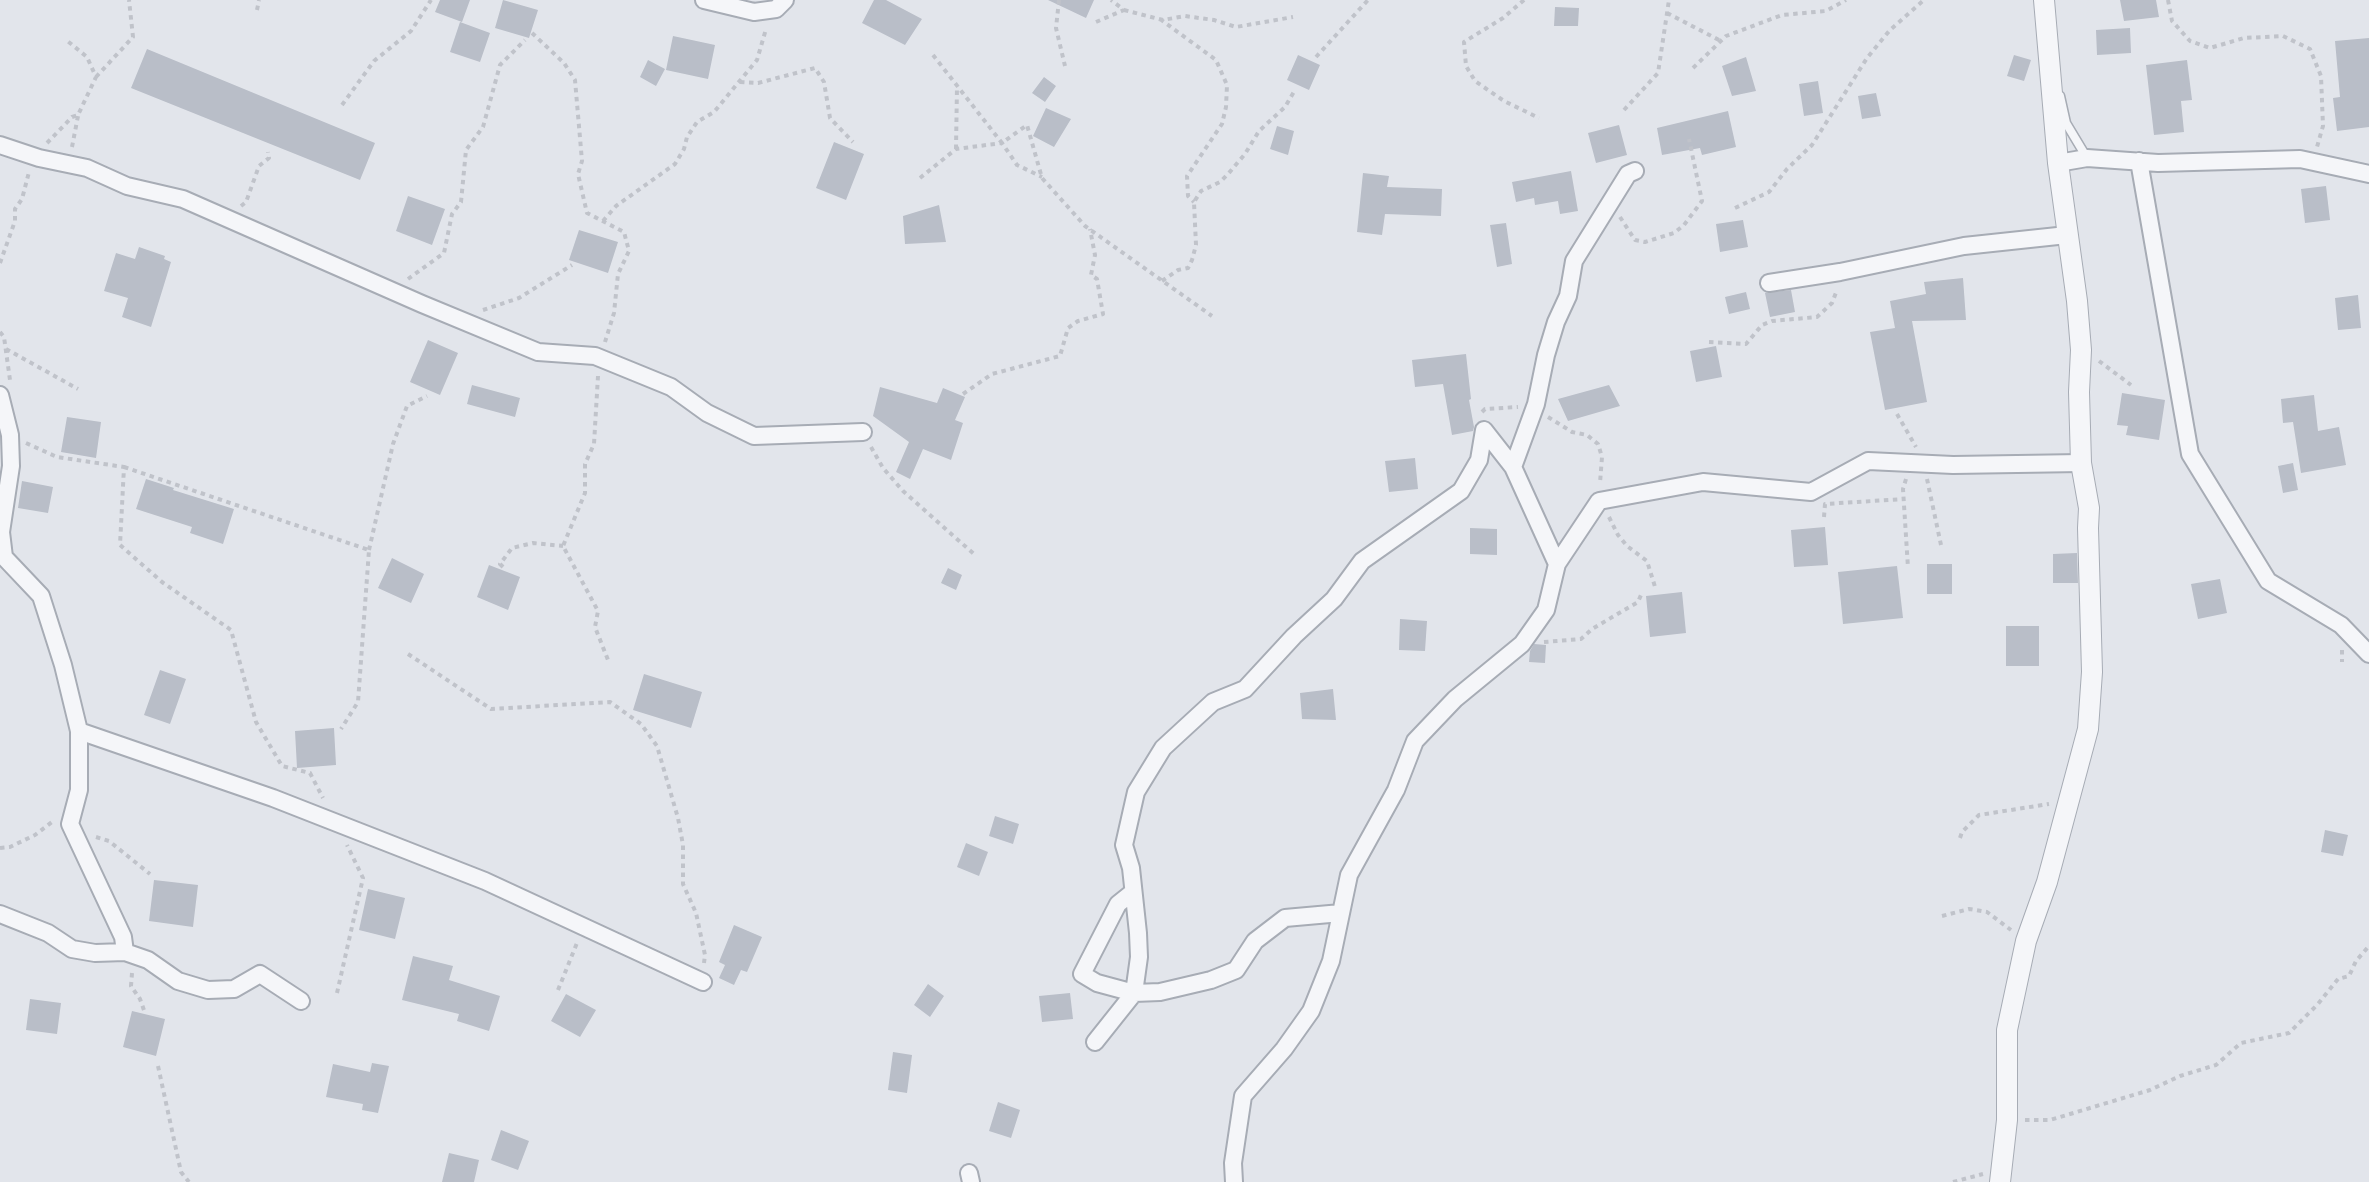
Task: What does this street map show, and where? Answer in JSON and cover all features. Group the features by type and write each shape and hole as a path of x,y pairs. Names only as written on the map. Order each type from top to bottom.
{"street":[{"path":"704,0 754,12 779,5"},
{"path":"2001,1177 2007,1120 2007,1030 2026,941 2047,882 2088,729 2092,672 2089,508 2081,464 2079,392 2081,350 2058,163 2044,0"},
{"path":"0,144 35,156 87,168 126,186 183,200 538,352 600,358 671,387 707,412 754,436 863,432"},
{"path":"2058,163 2087,158 2139,161 2300,159 2369,174"},
{"path":"2139,161 2190,454 2268,580 2341,625 2369,654"},
{"path":"1513,467 1533,410 1556,322 1568,296 1574,261 1628,174 1635,171"},
{"path":"1769,283 1840,272 1964,246 2067,235"},
{"path":"5,389 11,465 2,532 4,557 41,596 63,665 79,731 79,790 72,823 129,953"},
{"path":"1095,1042 1134,993 1139,957 1138,933 1131,868 1124,846 1136,792 1163,748 1213,702 1245,689 1294,636 1334,599 1362,561 1461,491 1479,460 1485,430 1513,467 1557,564"},
{"path":"1234,1182 1233,1163 1243,1096 1284,1049 1311,1011 1331,961 1349,875 1396,790 1415,741 1455,699 1522,644 1546,610 1557,564 1599,501 1703,482 1811,492 1868,460 1953,465 2081,464"},
{"path":"79,731 273,798 485,881 703,982"},
{"path":"1133,892 1118,904 1082,974 1097,983 1134,993 1160,992 1211,980 1236,970 1255,941 1285,918 1341,913"},
{"path":"0,914 48,933 72,949 95,953 129,953 148,960 178,981 208,990 234,989 260,974 301,1001"}],"lane":[{"path":"2052,74 2066,123 2087,158"}],"path":[{"path":"69,164 78,115 96,77 132,37 129,0"},
{"path":"256,9 259,0"},
{"path":"342,105 374,61 411,31 431,0"},
{"path":"1059,0 1056,28 1065,66"},
{"path":"1111,0 1124,10 1160,19 1185,16 1214,20 1236,27 1293,17"},
{"path":"1316,57 1368,0"},
{"path":"1524,0 1503,18 1464,42 1466,66 1475,81 1504,101 1539,118"},
{"path":"1624,110 1658,73 1669,0"},
{"path":"1693,68 1726,36 1782,15 1826,11 1846,0"},
{"path":"1735,208 1769,192 1787,169 1812,145 1867,58 1890,30 1924,0"},
{"path":"2168,0 2172,21 2190,41 2200,45 2210,48 2244,38 2283,36 2310,49 2321,76 2323,126 2313,162"},
{"path":"603,221 616,206 675,164 684,149 687,137 697,122 714,112 756,60 779,5"},
{"path":"1096,22 1124,10"},
{"path":"1667,13 1721,41"},
{"path":"1160,19 1216,60 1227,85 1226,107 1222,124 1187,176 1188,196 1194,202"},
{"path":"532,33 564,63 575,80 582,161 578,174 587,213 624,232 629,251 618,274 614,313 600,358 594,444 585,464 585,493 563,546"},
{"path":"65,39 87,57 96,77"},
{"path":"395,292 411,274 444,253 452,214 460,202 466,150 483,127 500,64 525,40"},
{"path":"933,55 1017,165 1042,178 1090,229 1212,316"},
{"path":"740,81 758,83 815,68 824,82 830,118 853,142"},
{"path":"956,148 957,86"},
{"path":"1162,281 1178,270 1188,268 1192,260 1196,245 1194,202 1201,191 1220,182 1228,174 1245,154 1259,131 1285,107 1294,90"},
{"path":"0,264 15,221 15,209 22,199 35,156 72,117 78,115"},
{"path":"920,178 956,148 1002,143 1027,125 1042,178"},
{"path":"1612,200 1622,222 1635,240 1645,242 1674,233 1684,225 1702,201 1689,139"},
{"path":"229,220 236,209 246,202 259,166 268,158 268,152"},
{"path":"963,394 992,374 1060,356 1068,328 1078,321 1103,314 1097,279 1091,275 1095,255 1090,229"},
{"path":"465,322 480,311 519,298 572,265"},
{"path":"1710,342 1746,344 1762,325 1772,321 1817,317 1826,310 1836,295 1840,272"},
{"path":"0,332 4,337 6,349 5,389"},
{"path":"6,349 78,389"},
{"path":"341,729 358,702 369,550 393,444 407,406 427,396"},
{"path":"1478,416 1485,409 1514,405 1533,410 1572,432 1587,435 1598,444 1602,457 1599,501 1618,535 1627,546 1647,561 1656,590"},
{"path":"1897,414 1914,442 1920,462 1926,472 1941,545"},
{"path":"863,432 883,468 903,491 975,555"},
{"path":"20,440 57,457 124,467 369,550"},
{"path":"1908,568 1903,489 1907,475 1920,462"},
{"path":"124,467 120,545 162,582 231,630 256,722 282,766 310,773 363,878 337,993"},
{"path":"1824,517 1825,504 1904,499"},
{"path":"503,567 500,564 512,548 533,543 563,546"},
{"path":"563,546 598,611 595,627 608,660"},
{"path":"1522,644 1581,639 1592,629 1638,602 1641,595"},
{"path":"408,654 490,710 610,702 641,724 657,746 678,818 683,845 683,884 696,913 705,955 703,982"},
{"path":"1960,838 1962,832 1979,815 2070,801"},
{"path":"0,848 10,847 34,835 52,822 72,823 109,841 150,874"},
{"path":"1942,916 1969,909 1987,912 2026,941"},
{"path":"558,990 584,927"},
{"path":"2007,1120 2050,1120 2090,1109 2150,1090 2216,1065 2241,1043 2289,1033 2318,1004 2338,979 2349,976 2356,961 2369,946"},
{"path":"129,953 130,986 140,999 146,1013"},
{"path":"158,1066 181,1172 189,1182"},
{"path":"1953,1182 1975,1174 2001,1177"}],"building":[{"path":"440,0 470,0 462,22 435,12"},
{"path":"503,0 538,10 529,38 495,28"},
{"path":"874,0 886,0 922,19 905,45 862,23"},
{"path":"1048,0 1094,0 1086,18"},
{"path":"2120,0 2156,0 2159,17 2124,21"},
{"path":"1555,7 1579,8 1578,26 1554,26"},
{"path":"460,22 490,33 480,62 450,52"},
{"path":"2130,28 2131,53 2097,55 2096,30"},
{"path":"673,36 715,45 708,79 666,70"},
{"path":"2369,38 2369,127 2337,131 2333,98 2340,97 2335,41"},
{"path":"147,49 375,143 360,180 131,88"},
{"path":"1298,55 1320,65 1309,90 1287,80"},
{"path":"2014,55 2031,60 2024,81 2007,76"},
{"path":"1746,57 1756,91 1732,96 1722,66"},
{"path":"648,60 665,69 656,86 640,77"},
{"path":"2187,60 2192,100 2181,101 2184,132 2154,135 2146,65"},
{"path":"1044,77 1056,86 1045,102 1032,93"},
{"path":"1818,81 1823,113 1804,116 1799,84"},
{"path":"1876,93 1881,116 1862,119 1858,96"},
{"path":"1046,108 1071,119 1054,147 1033,136"},
{"path":"1728,111 1736,147 1702,155 1700,148 1662,155 1657,128"},
{"path":"1619,125 1627,155 1596,163 1588,133"},
{"path":"1277,126 1294,131 1288,155 1270,149"},
{"path":"834,142 864,154 846,200 816,188"},
{"path":"1571,171 1578,211 1560,214 1558,201 1535,205 1534,198 1516,202 1512,182"},
{"path":"1363,173 1389,176 1387,187 1442,189 1441,216 1385,214 1382,235 1357,232"},
{"path":"2326,186 2330,220 2305,223 2301,189"},
{"path":"408,196 445,209 432,245 396,231"},
{"path":"939,205 946,242 905,244 903,216"},
{"path":"1743,220 1748,247 1720,252 1716,224"},
{"path":"1506,223 1512,264 1497,267 1490,225"},
{"path":"579,230 618,242 608,273 569,260"},
{"path":"139,247 165,256 164,259 171,262 151,327 122,317 128,298 104,291 116,253 135,259"},
{"path":"1963,278 1966,320 1912,321 1927,402 1885,410 1870,332 1895,328 1890,301 1926,294 1924,282"},
{"path":"1791,290 1795,312 1770,317 1765,293"},
{"path":"1746,292 1750,309 1729,314 1725,297"},
{"path":"2358,295 2361,328 2338,330 2335,298"},
{"path":"428,340 458,353 440,395 410,382"},
{"path":"1716,346 1722,377 1696,382 1690,351"},
{"path":"1466,354 1471,399 1469,400 1474,427 1473,431 1452,435 1443,384 1415,387 1412,360"},
{"path":"472,385 520,398 515,417 467,404"},
{"path":"1609,385 1620,406 1568,421 1558,399"},
{"path":"880,387 937,403 943,388 965,397 955,420 963,423 951,460 923,449 910,479 896,472 909,442 873,416"},
{"path":"2122,393 2165,400 2159,440 2126,435 2128,426 2117,425"},
{"path":"2314,395 2318,431 2339,427 2346,465 2301,473 2293,422 2283,423 2281,399"},
{"path":"67,417 101,422 96,458 61,452"},
{"path":"1415,458 1418,489 1389,492 1385,461"},
{"path":"2293,463 2298,490 2283,493 2278,466"},
{"path":"146,479 234,509 223,544 190,533 192,527 136,509"},
{"path":"22,481 53,487 48,513 18,508"},
{"path":"1825,527 1828,565 1794,567 1791,530"},
{"path":"1470,528 1497,529 1497,555 1470,554"},
{"path":"2077,553 2078,583 2053,583 2053,554"},
{"path":"392,558 424,574 411,603 378,588"},
{"path":"1927,564 1952,564 1952,594 1927,594"},
{"path":"489,565 520,577 508,610 477,597"},
{"path":"1897,566 1903,618 1843,624 1838,572"},
{"path":"948,568 962,575 956,590 941,583"},
{"path":"2220,579 2227,613 2198,619 2191,584"},
{"path":"1682,592 1686,633 1650,637 1646,596"},
{"path":"1400,619 1427,621 1425,651 1399,650"},
{"path":"2006,626 2039,626 2039,666 2006,666"},
{"path":"1534,644 1546,645 1545,663 1529,662 1530,651"},
{"path":"160,670 186,679 170,724 144,715"},
{"path":"644,674 702,692 691,728 633,710"},
{"path":"1333,689 1336,720 1302,719 1300,693"},
{"path":"334,728 336,765 297,768 295,731"},
{"path":"995,816 1019,824 1013,844 989,836"},
{"path":"2325,830 2348,835 2343,856 2321,852"},
{"path":"966,843 988,852 979,876 957,867"},
{"path":"154,880 198,885 193,927 149,921"},
{"path":"368,889 405,898 395,939 359,930"},
{"path":"734,925 762,937 747,972 741,970 734,985 719,978 725,965 719,962"},
{"path":"413,956 453,966 449,980 500,996 489,1031 457,1021 459,1014 402,1000"},
{"path":"928,984 944,996 930,1017 914,1005"},
{"path":"1070,993 1073,1019 1042,1022 1039,996"},
{"path":"566,994 596,1010 580,1037 551,1021"},
{"path":"30,999 61,1003 57,1034 26,1030"},
{"path":"132,1011 165,1019 156,1056 123,1047"},
{"path":"893,1052 912,1055 907,1093 888,1090"},
{"path":"372,1063 389,1066 378,1113 362,1110 363,1104 326,1097 333,1064 370,1072"},
{"path":"998,1102 1020,1110 1011,1138 989,1131"},
{"path":"501,1130 529,1141 518,1170 491,1160"},
{"path":"449,1153 479,1160 474,1182 442,1182"}]}
